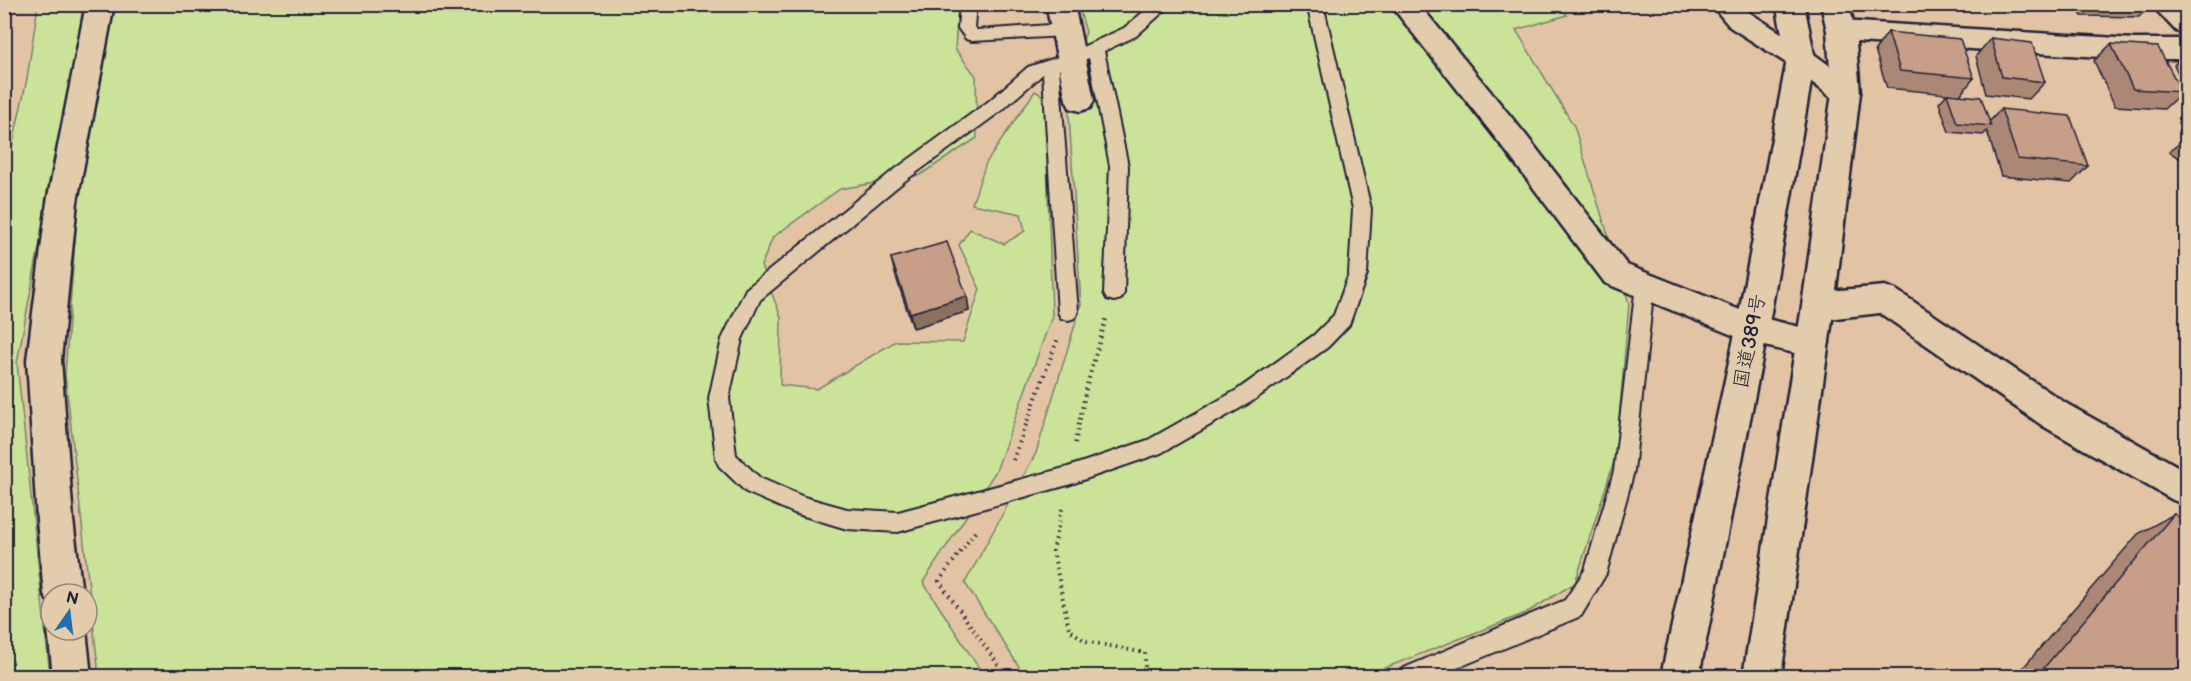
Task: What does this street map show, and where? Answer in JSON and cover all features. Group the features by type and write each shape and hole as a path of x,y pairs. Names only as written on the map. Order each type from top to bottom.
{"main road":[{"path":"62,582 44,360 62,202 100,4"},
{"path":"1402,4 1515,142 1616,274 1752,329 1812,343"},
{"path":"1724,4 1740,20 1801,59 1846,93"},
{"name":"国道389号","path":"1680,676 1752,329 1801,59 1790,4"},
{"path":"2164,4 2187,24"},
{"path":"1062,17 1080,100"},
{"path":"1762,676 1818,306 1846,93 1838,18 2134,49 2187,50"},
{"path":"1818,306 1885,299 2055,415 2187,489"},
{"path":"68,642 72,676"}],"lane":[{"path":"968,4 966,28 972,34 982,36 1062,17"},
{"path":"1164,4 1130,32 1034,71 995,106 896,178 753,295 732,339 719,398 726,459 753,485 801,506 847,519 898,522 1068,476 1155,447 1244,396 1321,341 1342,319 1358,273 1362,209 1315,4"},
{"path":"1072,57 1119,166 1114,292"},
{"path":"1068,312 1054,97 1072,57"},
{"path":"1412,676 1573,608 1595,574 1624,471 1646,285"}],"green space":[{"path":"38,5 85,5 17,363 40,582 39,642 46,642 50,676 5,676 5,179 27,79"},
{"path":"114,5 958,5 955,49 976,76 977,138 920,175 840,189 773,237 761,266 781,317 780,385 817,389 896,341 963,342 980,289 959,245 970,229 1004,244 1025,231 1021,214 972,204 986,163 1035,91 1045,97 1052,316 996,471 923,582 984,676 99,676 95,642 99,642 99,582 88,582 65,374 79,186"},
{"path":"1078,5 1559,5 1567,15 1516,30 1574,126 1629,303 1616,455 1575,583 1526,613 1364,676 1025,676 965,583 1036,453 1081,305 1067,84 1086,32"}],"building":[{"path":"1888,32 1960,39 1974,78 1900,71"},
{"path":"1991,38 2032,43 2045,82 2002,77"},
{"path":"2111,44 2158,47 2182,92 2133,89"},
{"path":"1947,94 1981,97 1991,126 1957,123"},
{"path":"2001,109 2070,116 2088,166 2018,159"},
{"path":"947,242 967,296 910,313 891,258"},
{"path":"2174,514 2187,523 2187,676 2037,676"}]}
